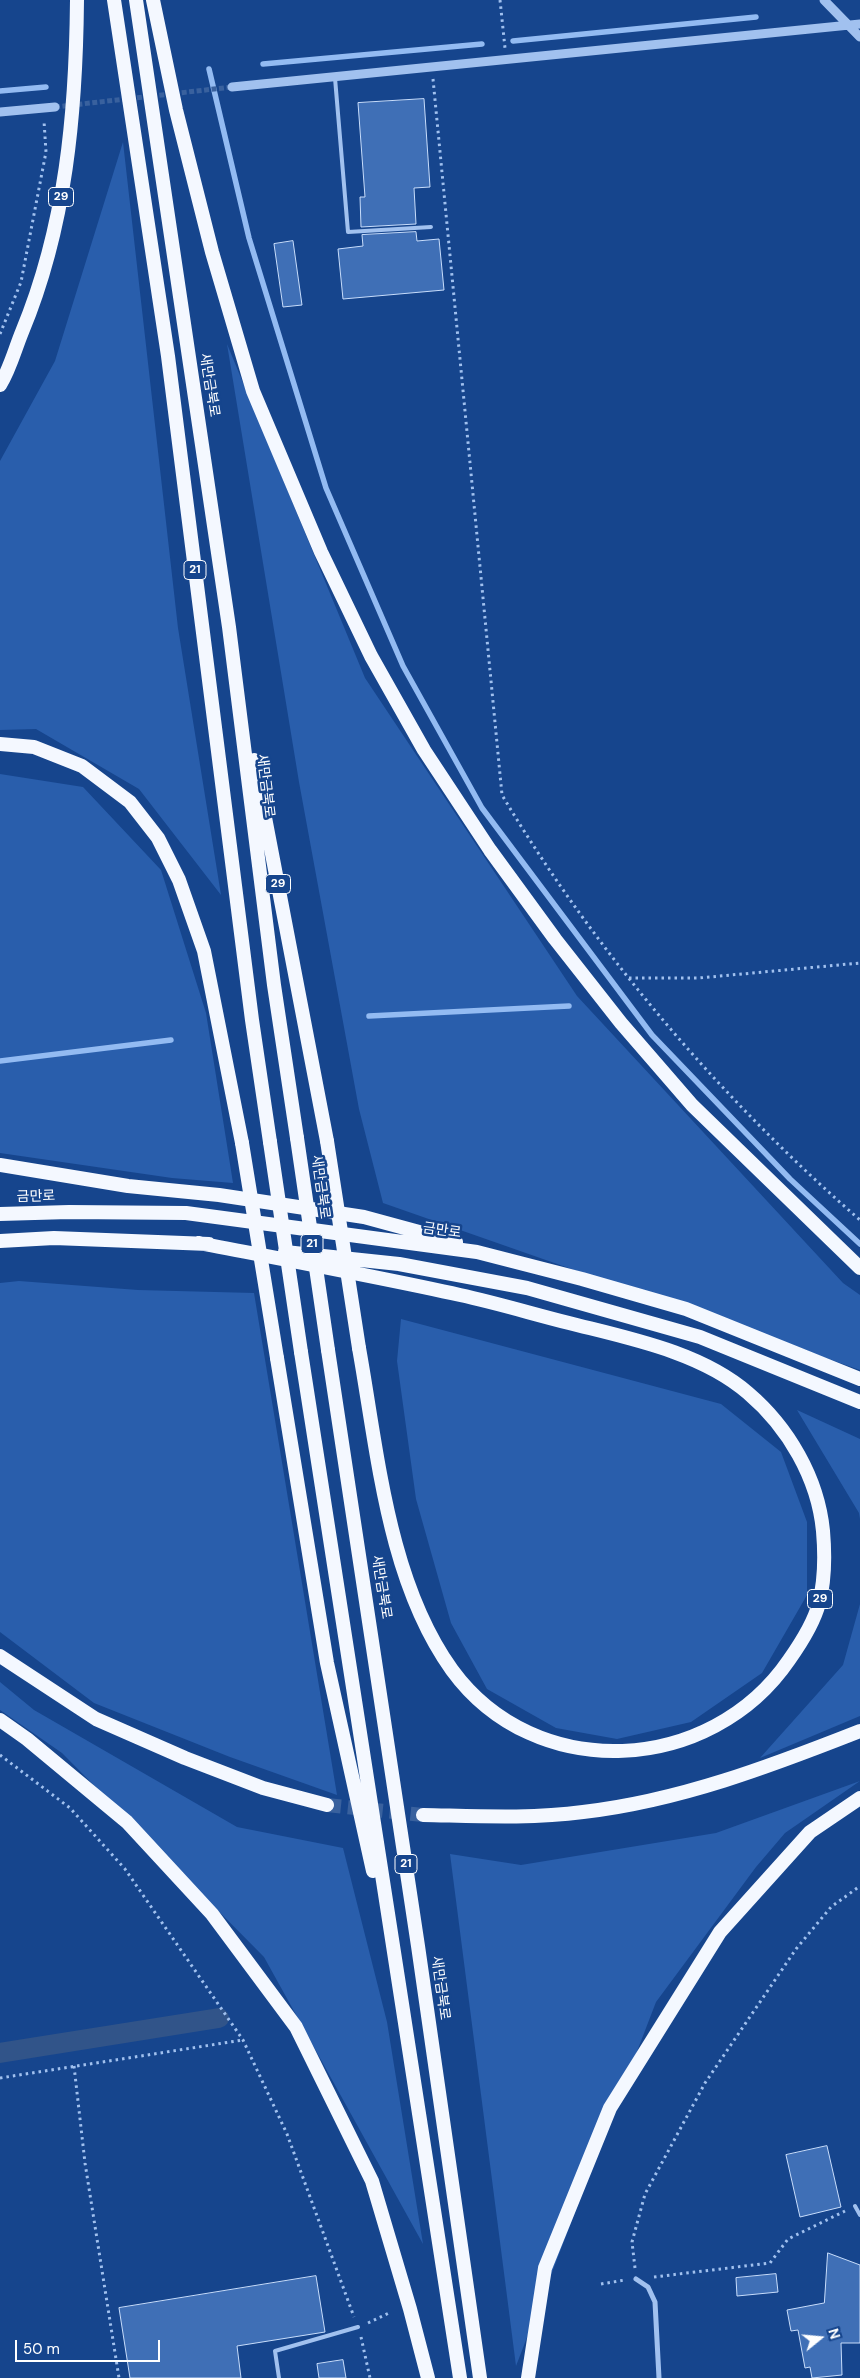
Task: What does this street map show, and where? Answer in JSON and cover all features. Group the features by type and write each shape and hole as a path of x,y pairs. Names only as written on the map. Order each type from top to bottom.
{"highway":[{"name":"29","path":"0,384 37,297 56,226 68,161 76,56 77,0"},
{"name":"21","path":"114,0 168,356 252,1020 301,1352 348,1642 397,1976 460,2378"},
{"name":"새만금북로","path":"136,0 229,627 274,985 411,1898 480,2378"},
{"path":"153,0 176,110 212,252 254,391 321,552 371,656 424,750 490,850 555,939 621,1023 692,1105 860,1268"},
{"name":"29","path":"0,1242 54,1238 200,1243 462,1295 646,1342 707,1367 746,1391 780,1425 807,1470 821,1512 825,1557 819,1604 802,1640 776,1680 742,1710 701,1733 662,1748 620,1752 579,1750 535,1737 499,1716 472,1696 450,1668 425,1624 406,1575 385,1499 359,1348 327,1141 229,627"},
{"path":"0,744 34,747 82,766 130,802 158,838 179,880 204,951 242,1143 327,1663 397,1976"},
{"path":"0,1165 128,1186 219,1195 364,1217 487,1250 582,1279"},
{"name":"금만로","path":"0,1214 69,1212 186,1213 477,1252 582,1279 686,1309 860,1379"},
{"path":"200,1243 399,1264 528,1288 700,1337 860,1402"},
{"path":"0,1656 96,1719 185,1758 263,1788 326,1805"},
{"path":"0,1720 27,1739 127,1822 212,1914 296,2028 372,2181 410,2309 428,2378"},
{"path":"423,1815 502,1817 574,1813 649,1800 713,1784 782,1762 860,1731"},
{"path":"528,2378 545,2268 610,2108 720,1932 810,1832 860,1798"}],"street":[{"path":"824,0 860,37"},
{"path":"232,87 506,58 860,24"},
{"path":"0,112 55,107"},
{"path":"636,2279 648,2287 655,2302 660,2378"}],"lane":[{"path":"335,76 348,232 431,226"},
{"path":"855,2206 860,2215"},
{"path":"279,2378 275,2351 358,2328"}],"path":[{"path":"500,0 506,58"},
{"path":"430,67 434,80 502,795 534,849 628,978 672,1034 816,1181 860,1220"},
{"path":"0,334 21,282 46,152 42,108"},
{"path":"628,978 700,978 860,963"},
{"path":"0,1755 70,1808 125,1869 243,2040 287,2134 358,2328 365,2350 370,2378"},
{"path":"636,2279 632,2242 645,2194 705,2083 796,1948 831,1907 860,1886"},
{"path":"0,2078 243,2040"},
{"path":"74,2066 85,2163 119,2378"},
{"path":"601,2284 770,2263 788,2239 855,2206"},
{"path":"358,2328 391,2312"}],"shaded area":[{"path":"123,142 178,628 221,895 139,789 36,729 0,730 0,461 55,361"},
{"path":"227,344 365,678 577,996 843,1283 860,1295 860,1370 383,1203 359,1109 299,782"},
{"path":"0,774 83,787 161,870 206,1013 233,1183 172,1178 0,1153"},
{"path":"19,1281 138,1290 254,1293 337,1795 230,1757 94,1703 0,1632 0,1283"},
{"path":"401,1319 721,1404 781,1452 807,1522 807,1595 762,1673 691,1722 617,1739 556,1728 487,1689 451,1623 416,1499 397,1361"},
{"path":"797,1410 860,1439 860,1519 859,1513"},
{"path":"860,1604 860,1716 760,1758 843,1665"},
{"path":"0,1682 34,1710 237,1827 343,1848 387,2022 423,2244 264,1957 62,1753 0,1710"},
{"path":"860,1781 785,1833 756,1867 656,2002 516,2366 450,1854 521,1865 716,1833"}],"building":[{"path":"424,99 430,187 414,188 416,224 361,227 360,197 365,197 358,103"},
{"path":"416,232 417,241 439,239 444,290 343,299 338,249 363,246 362,235"},
{"path":"293,241 302,305 283,307 274,244"},
{"path":"827,2146 841,2207 800,2217 786,2155"},
{"path":"828,2253 860,2265 860,2343 841,2343 842,2375 812,2378 810,2367 805,2368 798,2330 791,2331 787,2310 824,2303"},
{"path":"776,2274 778,2292 737,2296 736,2278"},
{"path":"316,2276 325,2332 237,2346 241,2378 130,2378 119,2308"},
{"path":"343,2360 346,2378 319,2378 317,2364"}],"waterway":[{"path":"513,41 756,17"},
{"path":"263,64 482,44"},
{"path":"209,69 249,238 326,488 403,666 482,808 652,1035 790,1179 860,1244"},
{"path":"0,91 46,87"},
{"path":"369,1016 569,1006"},
{"path":"0,1061 171,1040"},
{"path":"0,2053 219,2018"}],"tunnel":[{"path":"55,107 232,87"},
{"path":"327,1805 423,1815"}]}
